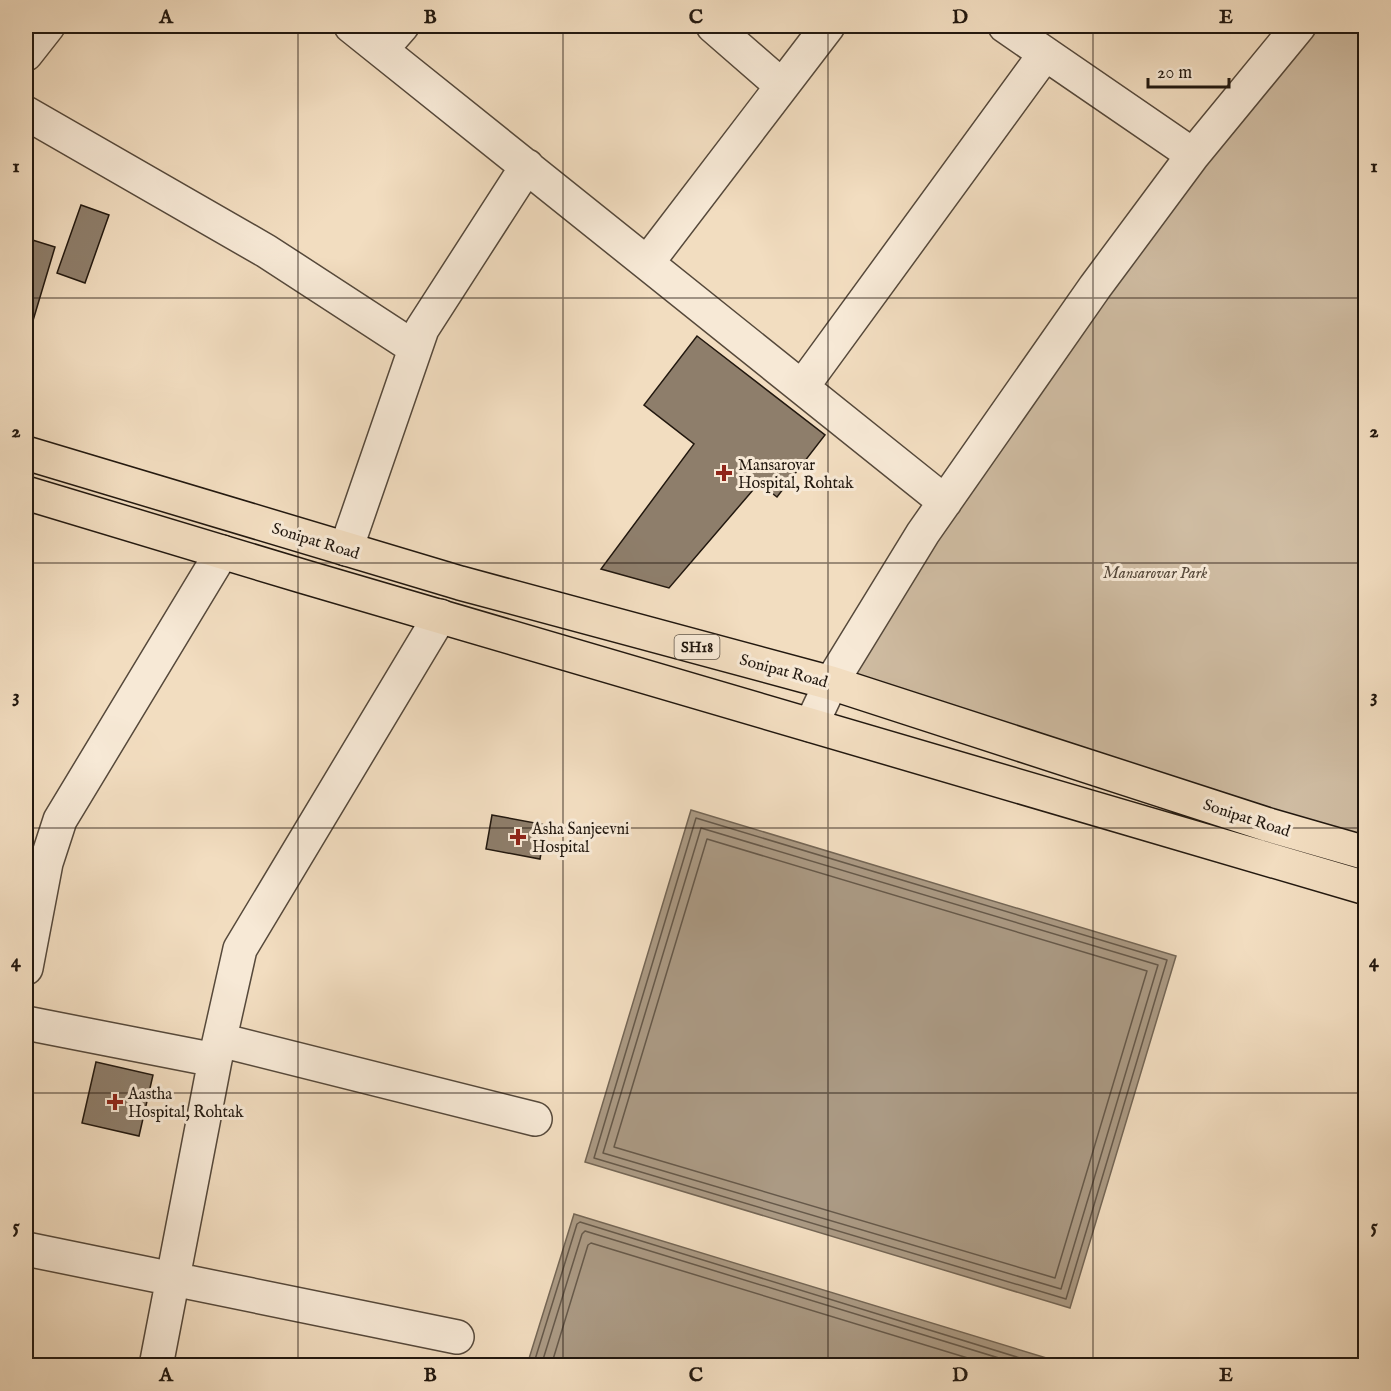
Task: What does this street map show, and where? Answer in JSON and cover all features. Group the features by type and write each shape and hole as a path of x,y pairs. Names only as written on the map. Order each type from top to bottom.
{"main road":[{"name":"Sonipat Road","path":"26,453 460,583 831,683 1269,825 1365,853"},
{"name":"Sonipat Road","path":"26,493 1365,888"},
{"path":"1260,857 1269,825"}],"street":[{"path":"26,54 48,26"},
{"path":"351,26 945,502"},
{"path":"381,50 402,26"},
{"path":"713,26 782,86"},
{"path":"647,263 828,26"},
{"path":"1005,26 1193,155"},
{"path":"811,725 831,683 923,533 1095,287 1193,155 1299,26"},
{"path":"802,387 1045,54"},
{"path":"26,113 266,251 415,348"},
{"path":"346,549 422,329 527,166"},
{"path":"26,968 46,863 60,820 222,552"},
{"path":"156,1365 240,949 440,616"},
{"path":"26,1023 218,1050 535,1119"},
{"path":"26,1249 457,1337"}],"green space":[{"name":"Mansarovar Park","path":"1306,26 1365,26 1365,857 828,695 944,502"}],"water":[{"path":"691,810 1176,956 1070,1308 585,1162"},
{"path":"574,1214 1053,1360 1051,1365 527,1365"}],"building":[{"path":"81,205 109,215 85,283 57,273"},
{"path":"26,238 55,247 26,344"},
{"path":"697,336 825,435 777,497 759,483 669,588 601,569 694,444 644,405"},
{"path":"492,815 546,825 540,859 486,849"},
{"path":"96,1062 153,1075 139,1136 82,1123"}],"place":[{"name":"Mansarovar Hospital, Rohtak","path":"724,473"},
{"name":"Asha Sanjeevni Hospital","path":"518,837"},
{"name":"Aastha Hospital, Rohtak","path":"115,1102"}]}
